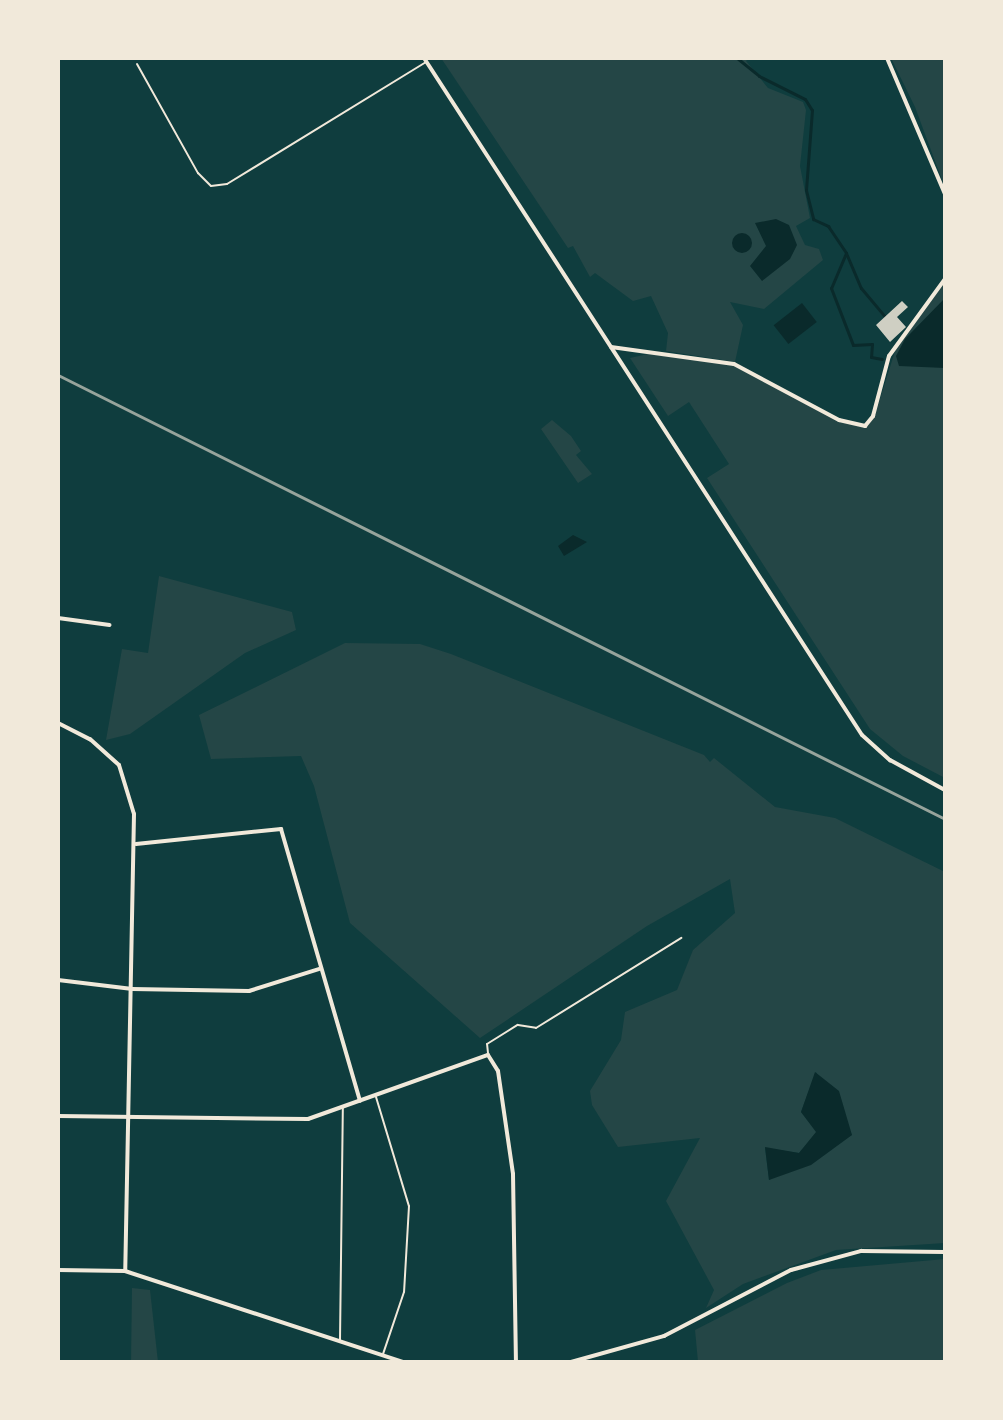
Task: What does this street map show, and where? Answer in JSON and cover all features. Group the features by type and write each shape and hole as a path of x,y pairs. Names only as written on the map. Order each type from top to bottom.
{"street":[{"path":"887,58 945,194"},
{"path":"425,60 862,735 890,760 945,790"},
{"path":"611,347 734,364 858,427 871,421 889,356 945,279"},
{"path":"58,618 110,625"},
{"path":"58,723 90,739 119,765 128,784 136,844 125,1271"},
{"path":"136,844 281,829 319,969 360,1101"},
{"path":"58,980 132,989 249,991 319,969"},
{"path":"58,1116 271,1122 308,1119 488,1055 498,1071 513,1174 516,1362"},
{"path":"571,1362 664,1336 791,1270 861,1251 945,1252"},
{"path":"58,1270 125,1271 404,1362"}],"lane":[{"path":"137,64 198,173 211,186 227,184 425,60"},
{"path":"488,1055 487,1044 518,1025 536,1028 681,938"},
{"path":"375,1095 409,1206 404,1292 382,1355"},
{"path":"340,1341 343,1106"}],"shaded area":[{"path":"441,58 749,58 746,61 768,88 803,102 806,110 800,166 810,218 796,226 805,245 819,249 823,260 764,309 730,302 743,325 735,362 666,351 668,333 651,296 633,301 595,273 590,277 573,246 568,248"},
{"path":"891,58 945,58 945,188 915,107"},
{"path":"776,219 789,225 797,245 790,259 762,281 750,266 766,246 755,223"},
{"path":"738,233 746,233 752,243 746,253 738,253 732,247 732,239"},
{"path":"945,282 945,778 903,756 870,729 707,478 729,464 689,402 668,416 630,358 648,354 734,365 839,421 866,428 874,418 896,348"},
{"path":"945,298 945,368 899,366 896,356 905,339"},
{"path":"802,303 817,322 788,344 774,325"},
{"path":"552,420 571,436 581,451 576,455 592,474 578,483 541,429"},
{"path":"573,535 587,542 564,556 558,546"},
{"path":"159,576 292,612 296,630 245,653 130,734 106,740 122,649 148,653"},
{"path":"345,643 420,644 704,755 710,762 714,758 775,807 835,818 945,872 945,1243 836,1250 743,1284 706,1308 714,1290 666,1201 700,1138 618,1147 592,1105 590,1091 621,1040 625,1012 677,990 693,950 735,913 730,879 647,926 480,1038 350,923 314,786 301,756 211,759 199,715","holes":["816,1072 852,1135 769,1180 765,1148 799,1153 817,1132 801,1112"]},
{"path":"815,1072 839,1091 852,1135 811,1165 769,1180 765,1147 799,1153 816,1132 801,1112"},
{"path":"945,1259 945,1362 698,1362 695,1330 787,1283 821,1270"},
{"path":"132,1288 150,1290 158,1362 131,1362"}],"building":[{"path":"902,301 908,307 897,317 906,327 890,342 876,325"}],"waterway":[{"path":"737,58 759,76 805,99 812,110 806,190 813,219 828,226 846,253 831,288 853,345 872,344 871,357 882,359"},
{"path":"846,253 861,288 885,317"}],"railway":[{"path":"58,375 945,819"}]}
